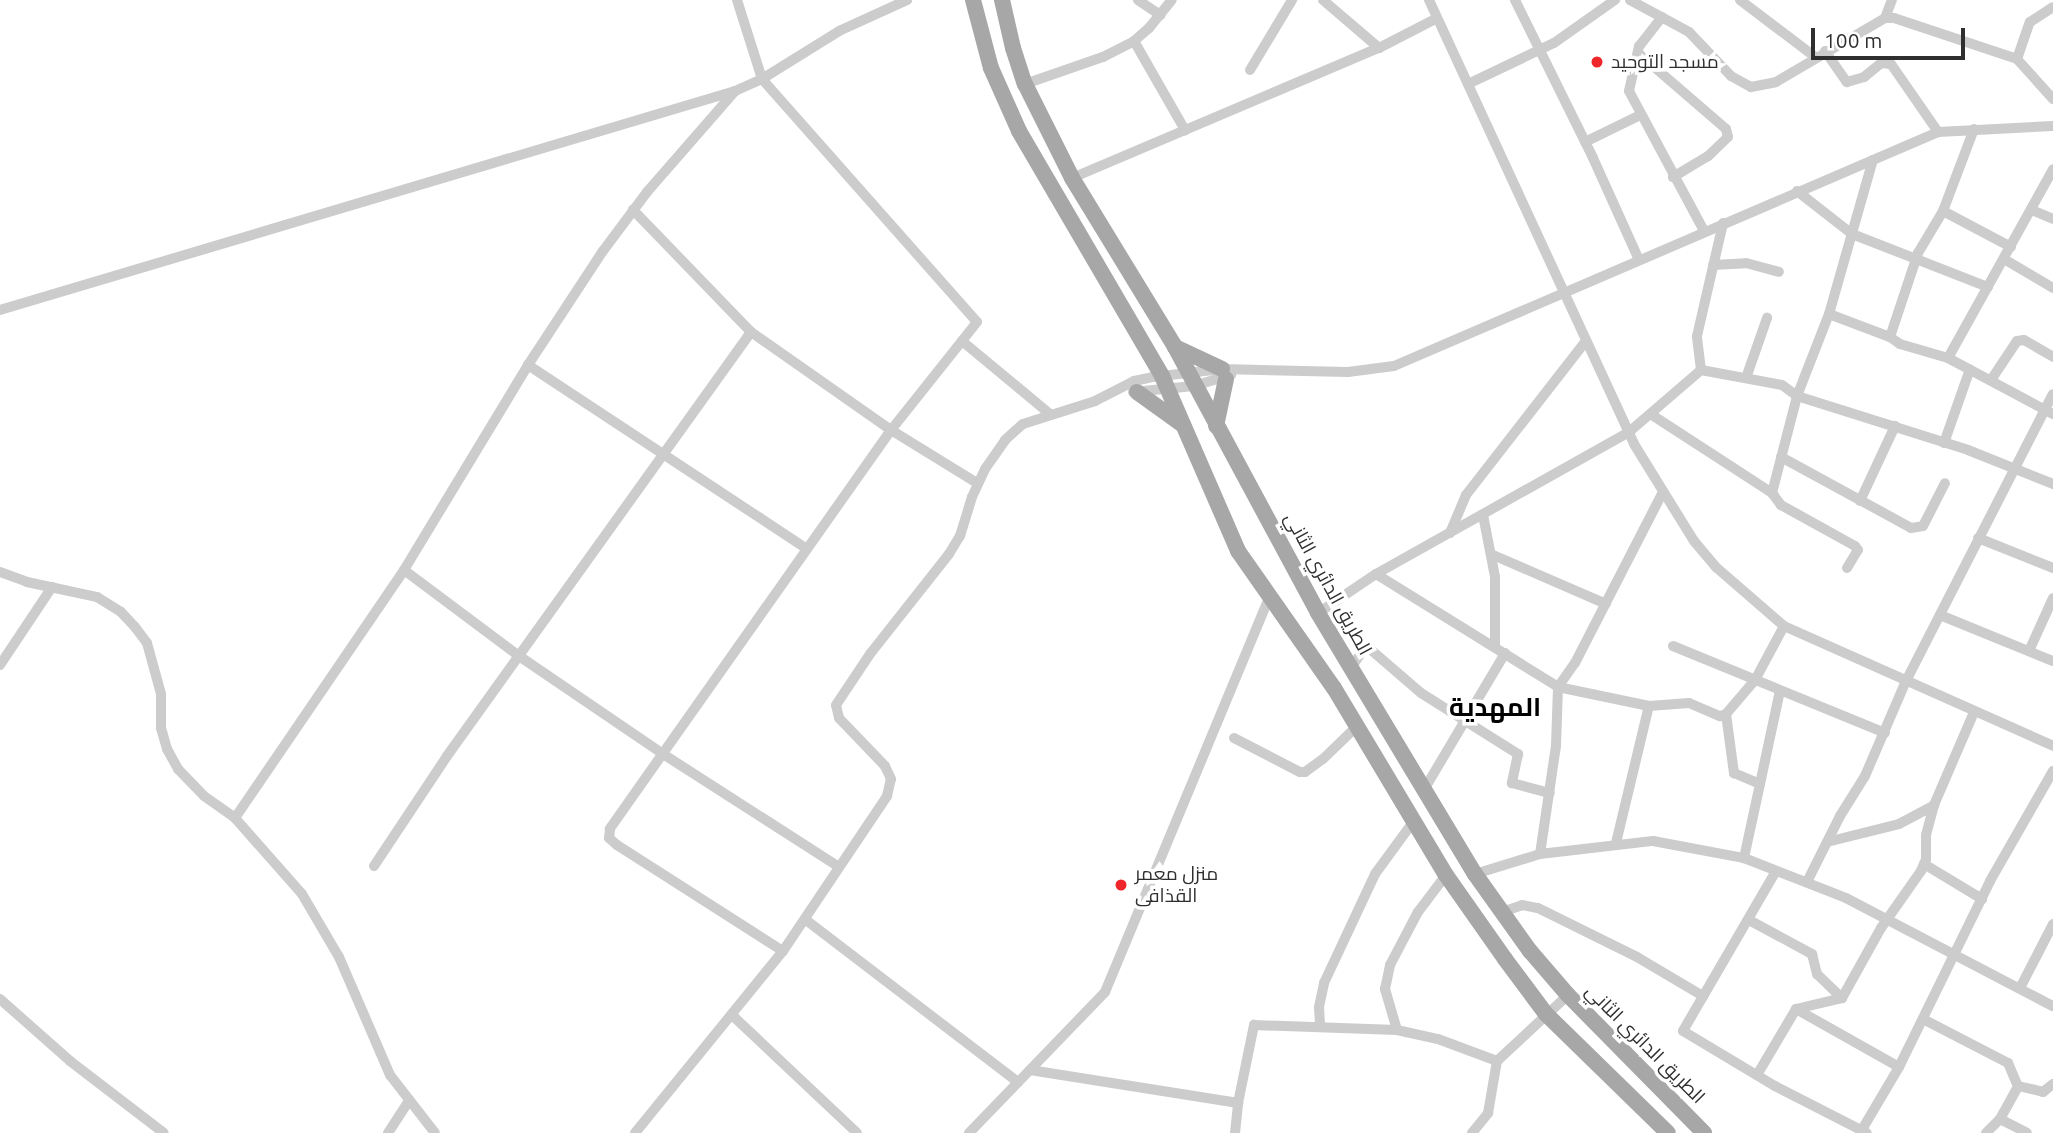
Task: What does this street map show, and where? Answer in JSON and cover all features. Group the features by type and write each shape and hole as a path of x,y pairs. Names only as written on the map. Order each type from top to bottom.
{"main road":[{"name":"الطريق الدائري الثاني","path":"1002,0 1013,48 1026,84 1072,178 1175,347 1318,613 1475,874 1568,995 1704,1133"},
{"path":"969,2 991,68 1019,131 1165,382 1238,551 1357,726 1446,875 1546,1014 1668,1133"},
{"path":"1175,347 1228,373 1216,426"},
{"path":"1137,392 1187,428"}],"street":[{"path":"737,0 762,79 975,319 974,327 891,430 610,829 609,838 783,951"},
{"path":"0,310 735,91 762,79 839,31 907,0"},
{"path":"1138,0 1160,15"},
{"path":"1026,84 1103,57 1133,41 1172,0"},
{"path":"1250,70 1292,0"},
{"path":"1323,0 1379,48"},
{"path":"1429,0 1629,432 1694,541 1717,568 1784,626 2053,746"},
{"path":"1515,0 1586,142 1639,260"},
{"path":"1468,84 1541,49 1615,0"},
{"path":"1630,0 1689,32 1731,76 1751,87 1776,82 1885,18 1892,0"},
{"path":"1740,0 1820,54 1847,82 1864,77 1881,63 1891,64 1938,132"},
{"path":"2017,59 2030,22 2053,7"},
{"path":"1662,17 1649,30 1638,53 1629,91 1704,231"},
{"path":"1072,178 1248,106 1379,48 1437,18"},
{"path":"1885,18 1910,23 2017,59 2052,95"},
{"path":"1133,41 1185,130"},
{"path":"1638,53 1726,129 1728,137 1708,156 1673,177"},
{"path":"235,818 404,570 528,365 633,210 735,91"},
{"path":"1586,142 1640,115"},
{"path":"635,1133 733,1016 783,951 887,796 891,779 874,753 839,718 836,705 870,654 949,554 968,516 977,483 1012,432 1050,414 1118,391 1134,381 1191,380 1228,373 1348,372 1394,366 1938,132 2053,126"},
{"path":"1891,337 1915,261 1942,211 1974,129"},
{"path":"1772,493 1797,396 1829,314 1873,160"},
{"path":"1948,358 2053,169"},
{"path":"1797,191 1852,234 1915,261 1989,287"},
{"path":"633,210 751,332 891,430 977,483"},
{"path":"2032,210 2053,219"},
{"path":"1942,211 2011,247"},
{"path":"1701,370 1697,336 1723,223"},
{"path":"2004,259 2053,288"},
{"path":"1713,265 1746,263 1779,272"},
{"path":"1829,314 1891,337 1900,344 1948,358 2049,411"},
{"path":"1746,378 1768,318"},
{"path":"374,866 447,756 751,332"},
{"path":"1991,380 2017,341 2024,340 2053,358"},
{"path":"962,341 1050,414"},
{"path":"1450,533 1466,495 1586,341"},
{"path":"528,365 807,549"},
{"path":"1944,443 1970,369"},
{"path":"1701,370 1782,385 1797,396 1895,426 2053,484"},
{"path":"1318,613 1376,573 1629,432 1652,415 1701,370"},
{"path":"1118,391 1137,392 1165,382"},
{"path":"1807,882 1865,776 1906,681 1978,538 2049,411 2053,394"},
{"path":"1652,415 1772,493 1782,505 1855,546 1858,550 1847,568"},
{"path":"1860,501 1895,426"},
{"path":"1781,457 1911,528 1923,526 1945,483"},
{"path":"1540,853 1550,793 1558,687 1606,604 1663,492"},
{"path":"1483,515 1493,555 1494,646"},
{"path":"1978,538 2053,568"},
{"path":"1493,555 1606,604"},
{"path":"404,570 519,656 663,754 839,867"},
{"path":"0,572 97,597 121,612 135,627 147,643 156,674 161,694 161,728 167,749 187,778 235,818 285,872 319,919 339,957 390,1075 408,1102 435,1133"},
{"path":"1376,573 1558,687 1649,706 1689,703 1720,716 1726,715 1755,681 1784,626"},
{"path":"0,665 52,587"},
{"path":"969,1133 1105,992 1270,595"},
{"path":"2029,651 2053,598"},
{"path":"1940,615 2053,661"},
{"path":"1673,646 1885,733"},
{"path":"1351,668 1364,649 1370,649 1421,693 1518,754 1512,783 1550,793"},
{"path":"1425,788 1505,653"},
{"path":"1744,859 1780,691"},
{"path":"1616,844 1649,706"},
{"path":"1757,1075 1796,1009 1842,998 1924,864 1926,835 1934,805 1974,712"},
{"path":"1726,715 1734,773 1760,784"},
{"path":"1234,738 1300,772 1312,769 1357,726"},
{"path":"1776,871 1686,1022 1684,1033 1863,1132 1899,1067 1982,899 2053,771"},
{"path":"1827,842 1899,824 1934,805"},
{"path":"1320,1025 1319,1007 1324,983 1375,874 1413,822"},
{"path":"1475,874 1540,853 1653,841 1744,859 1807,882 1888,919 2053,1006"},
{"path":"1924,864 1982,899"},
{"path":"1396,1030 1385,989 1390,965 1418,912 1446,875"},
{"path":"1502,912 1522,905 1538,908 1637,957 1703,996"},
{"path":"806,920 1018,1082"},
{"path":"1749,920 1812,954 1816,974 1842,998"},
{"path":"2020,988 2053,924"},
{"path":"1472,1133 1488,1113 1497,1061 1568,995"},
{"path":"0,999 70,1061 164,1133"},
{"path":"1796,1009 1899,1067"},
{"path":"733,1016 857,1133"},
{"path":"1923,1019 2008,1063 2018,1086"},
{"path":"1236,1133 1238,1103 1253,1025 1320,1025 1396,1030 1438,1040 1497,1061"},
{"path":"1030,1070 1238,1103"},
{"path":"2018,1086 2043,1093 2053,1084"},
{"path":"1986,1133 2000,1119 2018,1086"},
{"path":"388,1133 408,1102"},
{"path":"2000,1119 2026,1133"}],"place":[{"name":"مسجد التوحيد","path":"1597,62"},
{"name":"منزل معمر القذافى","path":"1121,885"}],"district":[{"name":"المهدية","path":"1495,707"}]}
